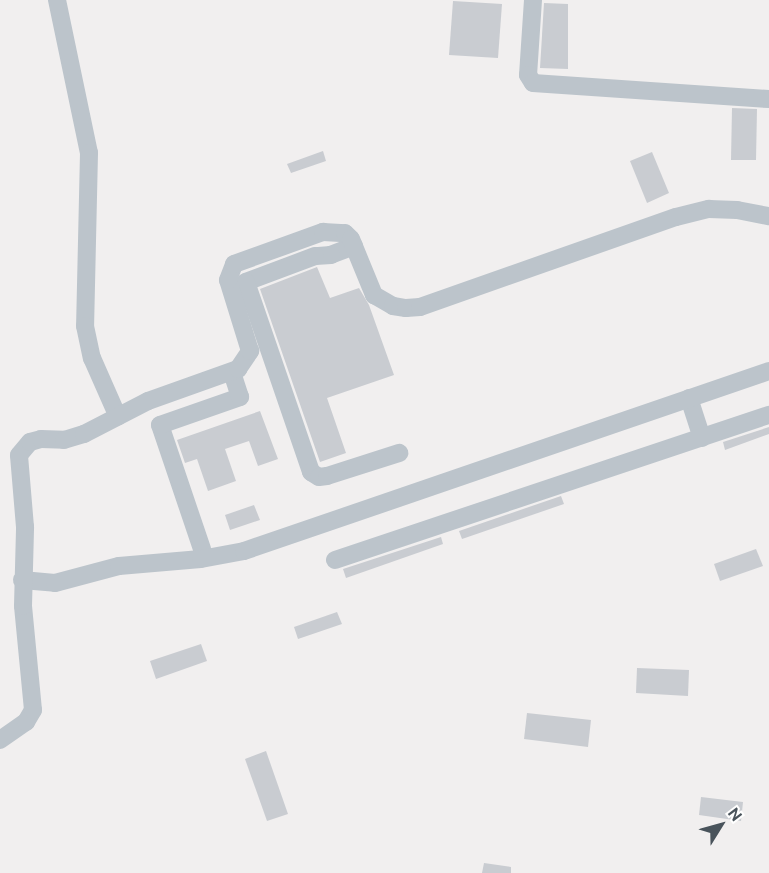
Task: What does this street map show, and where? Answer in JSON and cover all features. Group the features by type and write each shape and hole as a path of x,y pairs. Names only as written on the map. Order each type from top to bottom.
{"street":[{"path":"57,0 89,153 85,326 92,358 118,417"},
{"path":"533,0 528,75 533,83 769,99"},
{"path":"0,740 26,722 33,710 22,580 25,527 18,464 23,447 41,439 64,440 84,434 148,401 232,372 245,362 250,351 228,280 234,264 323,232 345,233 354,246 374,295 393,306 420,307 676,217 709,209 737,210 769,216"},
{"path":"354,246 331,255 315,256 246,282 311,472 319,477 327,476 399,453"},
{"path":"22,580 55,583 119,566 201,559 244,551 769,371"},
{"path":"202,549 160,425 240,397 232,372"},
{"path":"689,398 702,438"},
{"path":"335,560 769,415"}],"building":[{"path":"453,1 502,4 498,58 449,55"},
{"path":"544,3 568,4 568,69 540,68"},
{"path":"732,108 757,109 756,160 731,160"},
{"path":"323,151 326,161 291,173 287,164"},
{"path":"652,152 669,193 647,203 630,161"},
{"path":"317,267 330,298 359,288 369,305 394,375 327,398 346,453 320,462 260,289"},
{"path":"260,411 278,459 258,466 249,441 225,449 236,481 208,491 197,459 185,463 177,440"},
{"path":"769,427 769,434 725,450 723,442"},
{"path":"561,496 564,504 462,539 459,531"},
{"path":"254,505 260,520 230,530 225,515"},
{"path":"441,537 443,544 346,578 343,569"},
{"path":"756,549 763,566 720,581 714,564"},
{"path":"337,612 342,624 298,639 294,627"},
{"path":"201,644 207,661 156,679 150,661"},
{"path":"637,668 689,670 688,696 636,693"},
{"path":"527,713 591,720 588,747 524,739"},
{"path":"266,751 288,814 267,821 245,759"},
{"path":"701,797 743,802 741,821 699,815"},
{"path":"484,863 511,867 511,873 482,873"}]}
